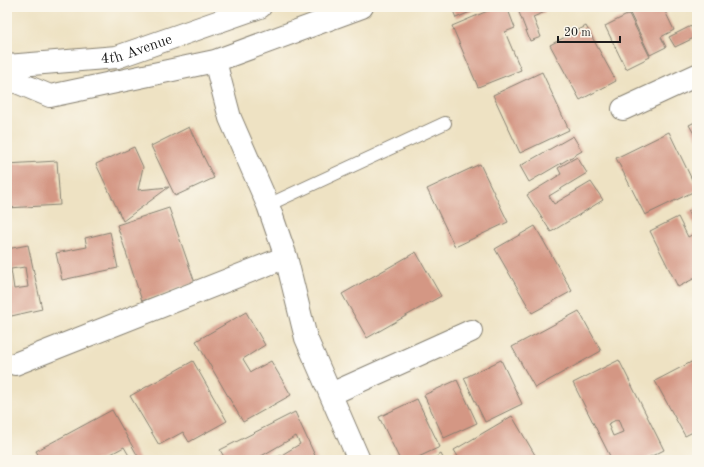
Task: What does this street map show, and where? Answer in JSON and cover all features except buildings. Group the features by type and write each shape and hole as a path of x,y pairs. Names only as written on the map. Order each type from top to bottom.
{"street":[{"name":"4th Avenue","path":"7,66 117,57 260,7"},
{"path":"7,78 50,96 215,61 362,7"},
{"path":"215,61 230,118 268,205 286,257 306,338 359,460"},
{"path":"623,109 697,75"},
{"path":"15,364 286,257"},
{"path":"331,394 471,331"}],"lane":[{"path":"268,205 445,123"}]}
